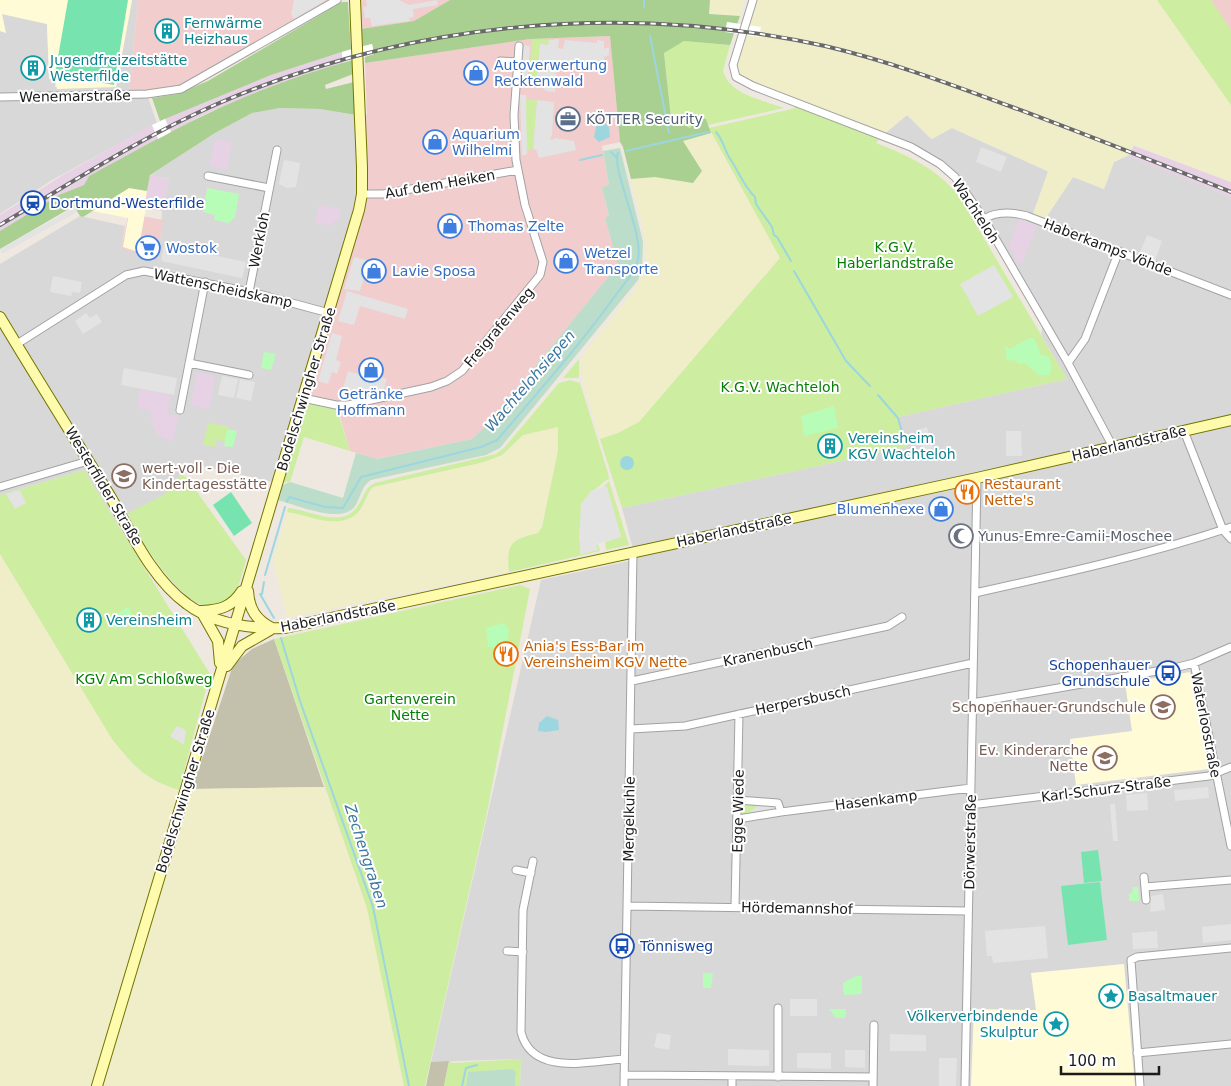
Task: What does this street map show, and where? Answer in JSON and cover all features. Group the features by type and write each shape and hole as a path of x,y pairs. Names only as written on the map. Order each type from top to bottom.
{"street":[{"name":"Wenemarstraße","path":"0,97 147,94 181,89 337,0"},
{"name":"Bodelschwingher Straße","path":"96,1086 329,313 362,194 355,0"},
{"name":"Wachteloh","path":"753,0 733,64 736,77 753,86 922,153 955,177 984,219 1068,363 1113,446"},
{"name":"Freigrafenweg","path":"303,398 336,406 348,405 431,387 447,381 462,371 540,275 543,262 525,205 518,170 514,115 519,46"},
{"path":"500,61 517,62"},
{"name":"Werkloh","path":"249,292 277,150"},
{"name":"Auf dem Heiken","path":"362,194 383,194 518,170"},
{"path":"208,176 269,188"},
{"name":"Haberkamps Vöhde","path":"984,219 994,214 1018,214 1231,295"},
{"path":"1068,363 1085,339 1119,251"},
{"name":"Wattenscheidskamp","path":"17,344 126,275 144,271 205,282 329,313"},
{"path":"180,410 205,282"},
{"name":"Westerfilder Straße","path":"0,317 158,573 177,596 201,611 235,625"},
{"path":"189,363 249,375"},
{"name":"Haberlandstraße","path":"235,625 273,628 477,588 1231,420"},
{"path":"1184,431 1223,530 1231,539"},
{"path":"0,487 88,461"},
{"name":"Dörwerstraße","path":"965,1086 977,478"},
{"path":"975,594 1112,563 1231,527"},
{"name":"Mergelkuhle","path":"624,1086 633,552"},
{"path":"220,676 221,653 218,641 201,611 220,609 231,605 248,582"},
{"path":"220,676 242,646 273,628 253,614 248,603 248,582"},
{"name":"Kranenbusch","path":"632,681 888,626 902,617"},
{"path":"972,703 1194,663 1231,647"},
{"name":"Herpersbusch","path":"631,729 671,728 973,662"},
{"name":"Waterloostraße","path":"1194,663 1231,846"},
{"name":"Egge Wiede","path":"735,907 739,714"},
{"name":"Karl-Schurz-Straße","path":"979,804 1187,779 1216,774 1231,767"},
{"name":"Hasenkamp","path":"738,819 971,788"},
{"path":"738,800 778,803 782,812"},
{"path":"533,861 523,910 521,1032 526,1046 533,1054 553,1062 624,1059"},
{"path":"516,870 531,873"},
{"path":"1144,877 1146,900"},
{"path":"1145,887 1231,880"},
{"name":"Hördemannshof","path":"627,906 968,911"},
{"path":"1140,1086 1131,960 1137,957 1231,948"},
{"path":"506,951 523,952"},
{"path":"778,1008 778,1077"},
{"path":"873,1086 874,1025"},
{"path":"1137,1053 1231,1044"},
{"path":"624,1075 873,1077"},
{"path":"732,1077 732,1086"}],"shaded area":[{"path":"0,0 132,0 116,87 57,89 55,79 49,79 47,24 2,14 6,33 0,31"},
{"path":"132,0 138,0 129,94 147,95 157,123 52,180 0,214 0,5 2,14 47,24 49,79 55,79 55,87 116,87"},
{"path":"138,0 337,0 181,89 129,95"},
{"path":"294,0 326,0 294,19 291,14"},
{"path":"355,0 450,0 414,21 361,29"},
{"path":"366,0 399,0 409,5 437,0 438,5 413,9 414,17 409,18 410,21 372,26 370,18 365,18 363,7 367,6"},
{"path":"1211,0 1231,0 1231,30 1216,10"},
{"path":"610,36 620,142 602,146 609,185 602,187 609,217 605,218 618,265 488,424 472,439 376,459 350,451 339,413 303,398 359,210 361,116 367,115 365,63 530,39"},
{"path":"559,39 558,48 563,49 565,40 597,43 597,40 604,41 604,49 609,47 609,55 604,57 604,68 587,66 587,70 557,68 555,92 546,91 541,85 536,85 540,44 548,45 549,40"},
{"path":"524,45 530,46 527,85 521,85"},
{"path":"342,52 343,64 274,86 207,113 171,132 165,119 271,75"},
{"path":"520,95 526,95 527,154 522,156"},
{"path":"537,100 554,102 552,135 550,138 552,140 555,138 574,141 576,150 539,158 537,151 533,148"},
{"path":"280,108 320,109 361,116 363,181 278,483 184,462 182,475 164,489 166,494 116,522 84,470 0,495 0,264 80,216 125,226 121,249 160,242 162,211 169,179 150,175 215,133 252,113"},
{"path":"907,115 931,139 952,128 1049,172 1033,213 1045,218 1073,177 1104,189 1114,162 1129,155 1231,197 1231,1086 520,1086 521,1059 431,1062 541,580 629,561 633,552 622,508 906,447 898,417 1067,379 1041,335 1043,323 970,197 940,164 882,136"},
{"path":"152,125 158,139 89,176 84,185 59,195 0,231 0,215 63,175"},
{"path":"1089,129 1231,182 1231,197 1087,140"},
{"path":"215,139 232,142 227,170 209,166"},
{"path":"981,147 1007,157 1001,172 976,162"},
{"path":"284,160 300,163 296,187 287,188 279,184"},
{"path":"150,175 169,179 162,211 144,208"},
{"path":"129,188 147,191 138,252 123,247 128,218 92,211"},
{"path":"319,205 341,209 338,222 333,221 331,226 315,223"},
{"path":"74,208 77,212 2,254 0,249"},
{"path":"128,215 163,220 157,259 121,249"},
{"path":"1019,219 1037,226 1022,264 1016,262 1013,251 1008,249"},
{"path":"1147,235 1162,241 1155,261 1139,255"},
{"path":"164,245 246,262 242,278 161,261"},
{"path":"354,257 369,261 360,291 344,289"},
{"path":"994,265 1013,297 978,316 960,284"},
{"path":"53,276 82,282 80,293 72,292 71,296 50,292"},
{"path":"347,291 408,309 405,319 360,306 354,325 338,321"},
{"path":"86,313 90,318 97,314 102,322 83,334 75,321"},
{"path":"332,333 342,336 336,360 341,362 337,374 332,372 328,384 318,381"},
{"path":"124,368 177,378 174,395 121,385"},
{"path":"348,371 357,374 359,371 387,379 384,389 340,399"},
{"path":"197,372 215,376 209,409 191,405"},
{"path":"222,376 238,379 234,398 218,395"},
{"path":"240,379 255,382 251,401 236,398"},
{"path":"140,389 171,395 167,413 178,416 173,442 159,436 153,427 150,411 137,408"},
{"path":"927,427 933,448 923,451 917,430"},
{"path":"1006,431 1021,431 1022,456 1006,456"},
{"path":"607,486 621,537 596,544 597,550 581,554 579,538 581,504 591,491"},
{"path":"20,490 26,503 15,509 6,494"},
{"path":"274,639 324,787 192,789 233,665 252,649"},
{"name":"Schopenhauer-Grundschule","path":"1190,672 1209,769 1076,785 1070,739 1132,731 1125,683"},
{"path":"177,726 186,730 184,745 170,736"},
{"path":"1208,787 1209,798 1175,801 1174,790"},
{"path":"1147,793 1148,810 1127,811 1126,795"},
{"path":"755,803 775,803 777,810 751,814 750,811 756,808"},
{"path":"1110,804 1115,804 1118,841 1113,841"},
{"path":"1163,894 1165,910 1150,912 1151,896"},
{"path":"1231,924 1231,940 1203,943 1202,927"},
{"path":"1045,926 1048,958 993,963 992,956 987,956 985,931"},
{"path":"1157,931 1158,948 1133,949 1132,933"},
{"path":"1124,964 1135,1086 971,1086 974,1009 1036,1010 1031,973"},
{"path":"790,999 817,999 817,1016 790,1016"},
{"path":"657,1033 671,1035 669,1050 654,1047"},
{"path":"890,1034 926,1035 926,1051 890,1051"},
{"path":"728,1049 769,1050 769,1066 728,1065"},
{"path":"845,1050 865,1050 865,1068 845,1067"},
{"path":"797,1053 831,1053 831,1069 797,1068"},
{"path":"939,1058 957,1058 956,1086 939,1086"},
{"path":"449,1061 444,1086 426,1086 431,1062"}],"green space":[{"path":"68,0 128,0 114,85 55,74"},
{"path":"450,0 710,0 709,14 740,16 730,45 684,41 664,53 671,118 690,128 697,118 706,119 711,133 683,141 702,171 693,183 655,177 631,179 620,142 610,36 530,39 365,63 365,57 374,54 372,44 363,46 361,29 414,21"},
{"path":"710,0 744,0 740,16 709,14"},
{"path":"753,0 1157,0 1231,105 1231,182 1134,145 1129,155 1114,162 1104,189 1073,177 1046,218 1033,214 1048,171 952,128 932,139 907,115 882,136 741,81 733,65"},
{"path":"1157,0 1211,0 1231,30 1231,105"},
{"path":"342,2 348,2 351,49 271,75 160,121 152,98 177,94 208,81"},
{"path":"532,40 549,40 548,45 540,44 536,85 528,84"},
{"path":"684,41 730,45 723,71 733,86 757,99 784,108 708,125 706,119 690,128 671,118 664,52"},
{"path":"353,60 353,74 325,85 326,89 354,82 356,115 320,109 280,108 252,113 215,133 150,175 147,191 129,188 83,217 80,216 74,206 0,249 0,231 59,195 84,185 89,176 147,144 242,98 298,77"},
{"path":"526,99 537,100 533,148 526,152"},
{"path":"800,104 882,136 876,143 921,164 950,186 959,196 1067,379 898,417 907,447 622,508 600,439 618,433 639,422 780,258 709,128 792,109"},
{"path":"711,133 780,258 639,422 618,433 600,439 585,389 582,375 582,359 585,352 636,288 645,267 646,242 631,179 655,177 693,183 702,171 683,141"},
{"path":"620,148 643,242 642,268 638,280 500,448 486,455 371,480 363,488 355,506 349,511 340,514 319,512 278,500 283,485 290,482 343,498 356,453 377,459 472,439 488,424 618,265 605,218 609,216 602,187 609,185 603,151"},
{"path":"207,188 239,194 235,217 229,223 214,220 215,215 203,212"},
{"path":"1032,338 1035,340 1041,355 1047,356 1050,360 1051,368 1049,375 1038,375 1025,363 1019,364 1015,360 1007,361 1005,346 1010,349"},
{"path":"264,352 276,354 271,370 261,368"},
{"path":"579,359 579,378 563,378"},
{"path":"570,380 580,383 608,473 609,479 591,491 580,554 597,550 596,545 598,544 600,551 509,572 508,555 512,544 522,538 538,533 542,527 558,451 558,427 523,435 502,455 484,462 373,487 359,511 352,517 343,520 325,520 287,512 288,508 334,518 343,517 357,507 366,490 375,483 496,454 504,448 559,383"},
{"path":"303,398 336,406 350,451 304,437 290,482 278,483"},
{"path":"834,406 838,428 804,436 801,416"},
{"path":"208,423 228,426 225,441 216,440 215,447 203,445"},
{"path":"558,427 558,451 542,527 538,533 518,538 508,555 509,572 287,618 273,560 287,512 347,521 361,509 373,487 484,462 502,455 523,435"},
{"path":"227,429 237,431 233,447 224,446"},
{"name":"KGV Am Schloßweg","path":"84,470 210,674 179,790 148,776 127,757 112,739 0,554 0,495"},
{"path":"182,475 187,478 246,560 239,582 231,598 227,602 214,607 199,604 185,594 171,580 146,547 130,521 128,513 166,494 164,489"},
{"path":"609,481 629,545 606,550 605,542 621,537 606,486 602,488"},
{"path":"231,492 252,523 234,536 213,505"},
{"path":"0,554 112,739 134,767 158,783 185,792 192,789 324,787 367,908 404,1086 0,1086"},
{"name":"Gartenverein Nette","path":"520,585 530,589 486,817 425,1086 404,1086 367,908 274,639"},
{"path":"128,607 134,617 114,629 108,619"},
{"path":"504,623 509,630 508,639 500,648 488,647 486,628"},
{"path":"755,803 756,808 751,814 745,815 740,812 743,804"},
{"path":"1098,850 1102,881 1084,883 1081,852"},
{"path":"1100,882 1107,940 1068,945 1061,886"},
{"path":"1133,887 1138,887 1139,901 1129,901 1129,894 1132,893"},
{"path":"703,973 713,973 711,988 703,988"},
{"path":"856,976 862,976 862,994 844,995 843,983"},
{"path":"829,1009 846,1009 845,1018 836,1018"},
{"path":"521,1059 520,1086 515,1086 516,1072 468,1072 466,1086 444,1086 449,1061 453,1063"},
{"path":"512,1069 516,1072 515,1086 466,1086 468,1072"}],"water":[{"path":"597,122 605,123 609,127 610,137 599,142 594,137"},
{"path":"627,456 632,458 634,463 632,468 627,470 622,468 620,463 622,458"},
{"path":"547,716 558,720 559,730 538,731 539,723"}],"pier":[{"path":"727,22 761,27 759,37 725,32"},
{"path":"372,44 374,54 342,62 342,52"},
{"path":"165,119 171,132 158,139 152,125"}],"waterway":[{"path":"644,0 644,7"},
{"path":"650,36 669,133"},
{"name":"Wachtelohsiepen","path":"626,151 708,132"},
{"name":"Wachtelohsiepen","path":"716,132 744,183 755,197 756,204 772,227 774,235 791,261"},
{"name":"Wachtelohsiepen","path":"611,152 616,157"},
{"name":"Wachtelohsiepen","path":"287,502 289,497 325,507 343,508 361,477 481,447 497,440 559,368 635,269 639,248 619,173 618,153"},
{"path":"580,160 602,155"},
{"name":"Wachtelohsiepen","path":"794,271 846,361 870,386"},
{"name":"Wachtelohsiepen","path":"878,395 898,418 904,439"},
{"name":"Wachtelohsiepen","path":"265,575 285,507"},
{"name":"Wachtelohsiepen","path":"262,594 264,582"},
{"name":"Wachtelohsiepen","path":"260,594 274,618"},
{"name":"Zechengraben","path":"281,638 300,701 373,907 409,1086"},
{"path":"462,1086 466,1068 477,1065"}],"railway":[{"path":"0,225 161,131 217,104 290,76 364,54 440,38 516,27 594,23 671,25 748,32 849,52 966,90 1231,192"}],"place":[{"name":"Fernwärme Heizhaus","path":"167,31"},
{"name":"Jugendfreizeitstätte Westerfilde","path":"33,68"},
{"name":"Autoverwertung Recktenwald","path":"476,73"},
{"name":"KÖTTER Security","path":"568,119"},
{"name":"Aquarium Wilhelmi","path":"435,142"},
{"name":"Dortmund-Westerfilde","path":"33,203"},
{"name":"Thomas Zelte","path":"450,226"},
{"name":"Wostok","path":"148,248"},
{"name":"Wetzel Transporte","path":"566,261"},
{"name":"Lavie Sposa","path":"374,271"},
{"name":"Getränke Hoffmann","path":"371,370"},
{"name":"Vereinsheim KGV Wachteloh","path":"830,446"},
{"name":"wert-voll - Die Kindertagesstätte","path":"124,476"},
{"name":"Restaurant Nette's","path":"967,492"},
{"name":"Blumenhexe","path":"941,509"},
{"name":"Yunus-Emre-Camii-Moschee","path":"961,536"},
{"name":"Vereinsheim","path":"89,620"},
{"name":"Ania's Ess-Bar im Vereinsheim KGV Nette","path":"506,654"},
{"name":"Schopenhauer Grundschule","path":"1168,673"},
{"name":"Schopenhauer-Grundschule","path":"1163,707"},
{"name":"Ev. Kinderarche Nette","path":"1105,758"},
{"name":"Tönnisweg","path":"622,946"},
{"name":"Basaltmauer","path":"1111,996"},
{"name":"Völkerverbindende Skulptur","path":"1056,1024"}],"park label":[{"name":"K.G.V. Haberlandstraße","path":"895,256"},
{"name":"K.G.V. Wachteloh","path":"780,387"}]}
